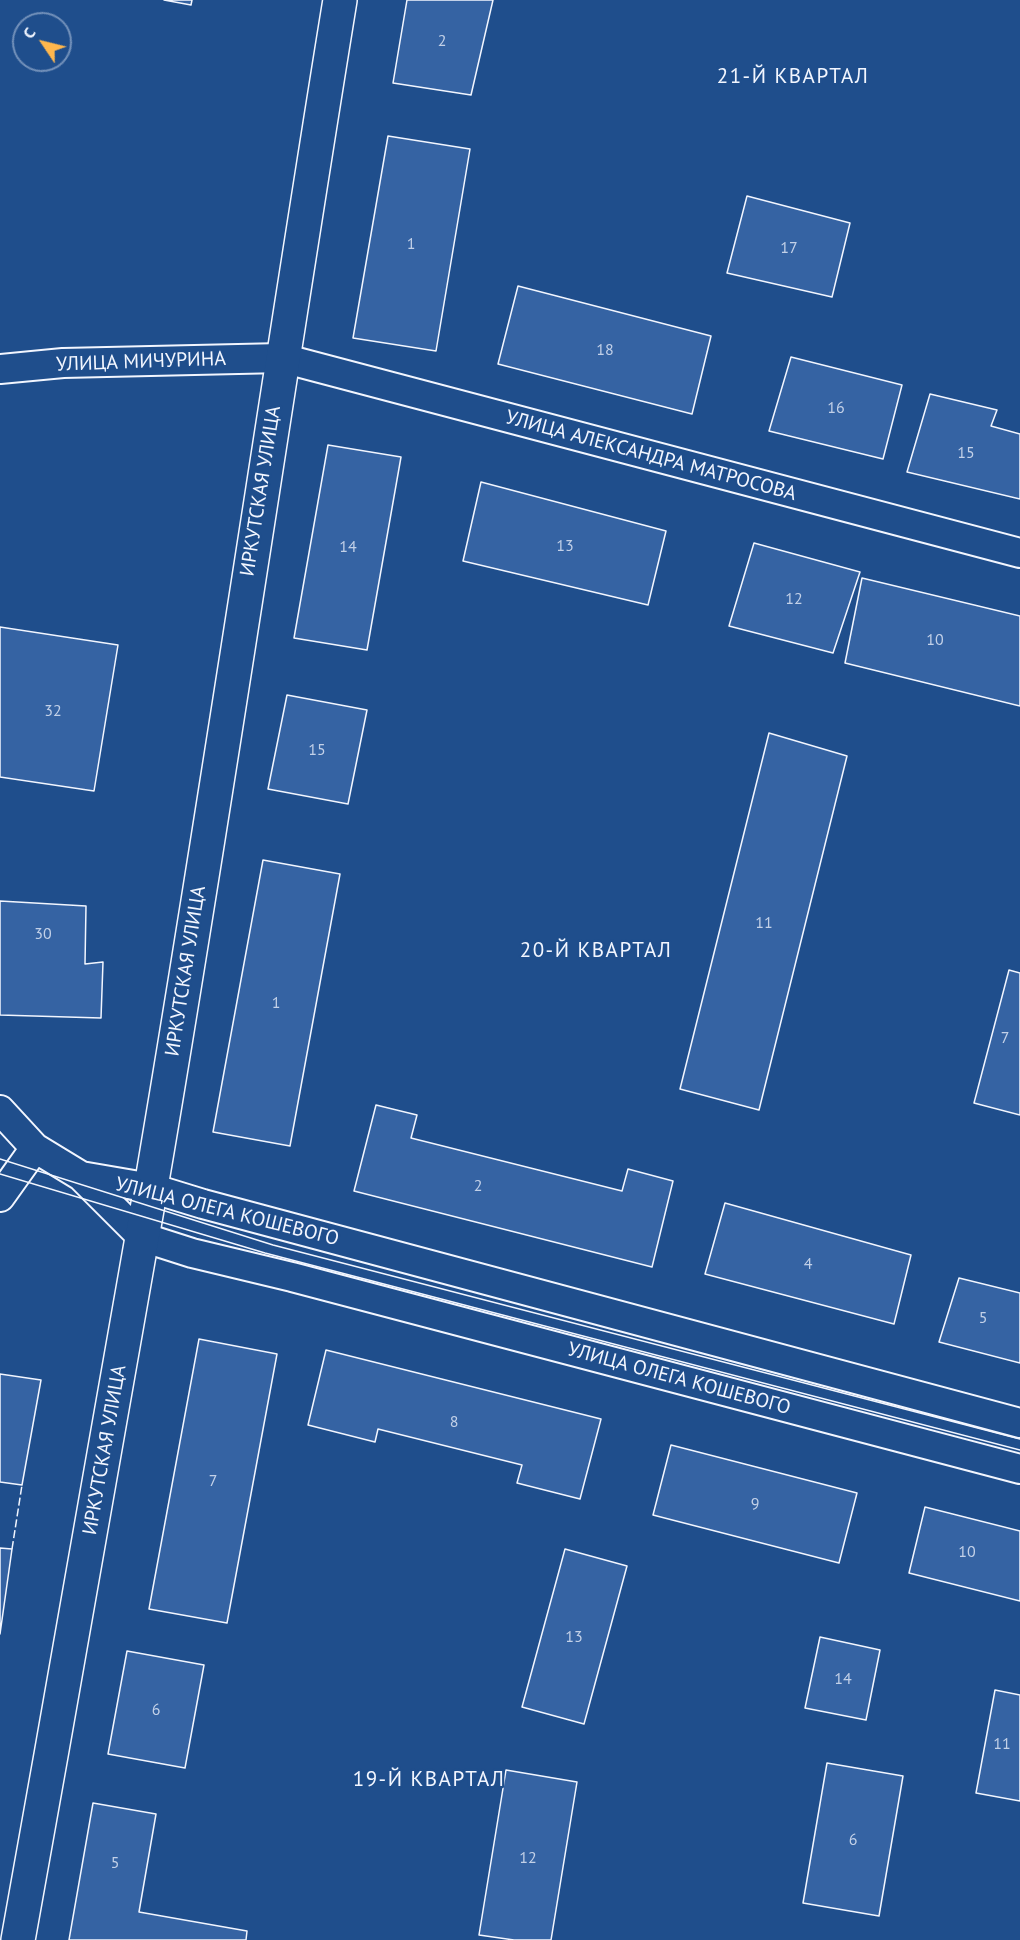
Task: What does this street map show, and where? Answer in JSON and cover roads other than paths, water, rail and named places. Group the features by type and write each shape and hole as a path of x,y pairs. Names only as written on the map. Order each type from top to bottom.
{"main road":[{"name":"ИРКУТСКАЯ УЛИЦА","path":"18,1940 151,1188 340,0"}],"street":[{"name":"УЛИЦА МИЧУРИНА","path":"0,369 63,363 282,358"},
{"name":"УЛИЦА АЛЕКСАНДРА МАТРОСОВА","path":"282,358 1020,553"},
{"path":"0,1110 35,1148 81,1176"},
{"path":"0,1197 35,1148"},
{"name":"УЛИЦА ОЛЕГА КОШЕВОГО","path":"81,1176 151,1188 1020,1423"},
{"name":"УЛИЦА ОЛЕГА КОШЕВОГО","path":"81,1176 142,1238 1020,1469"}],"tram line":[{"path":"0,1159 273,1245 1020,1439"},
{"path":"0,1174 265,1253 1020,1450"}],"district":[{"name":"21-Й КВАРТАЛ","path":"793,77"},
{"name":"20-Й КВАРТАЛ","path":"596,951"},
{"name":"19-Й КВАРТАЛ","path":"429,1780"}]}
